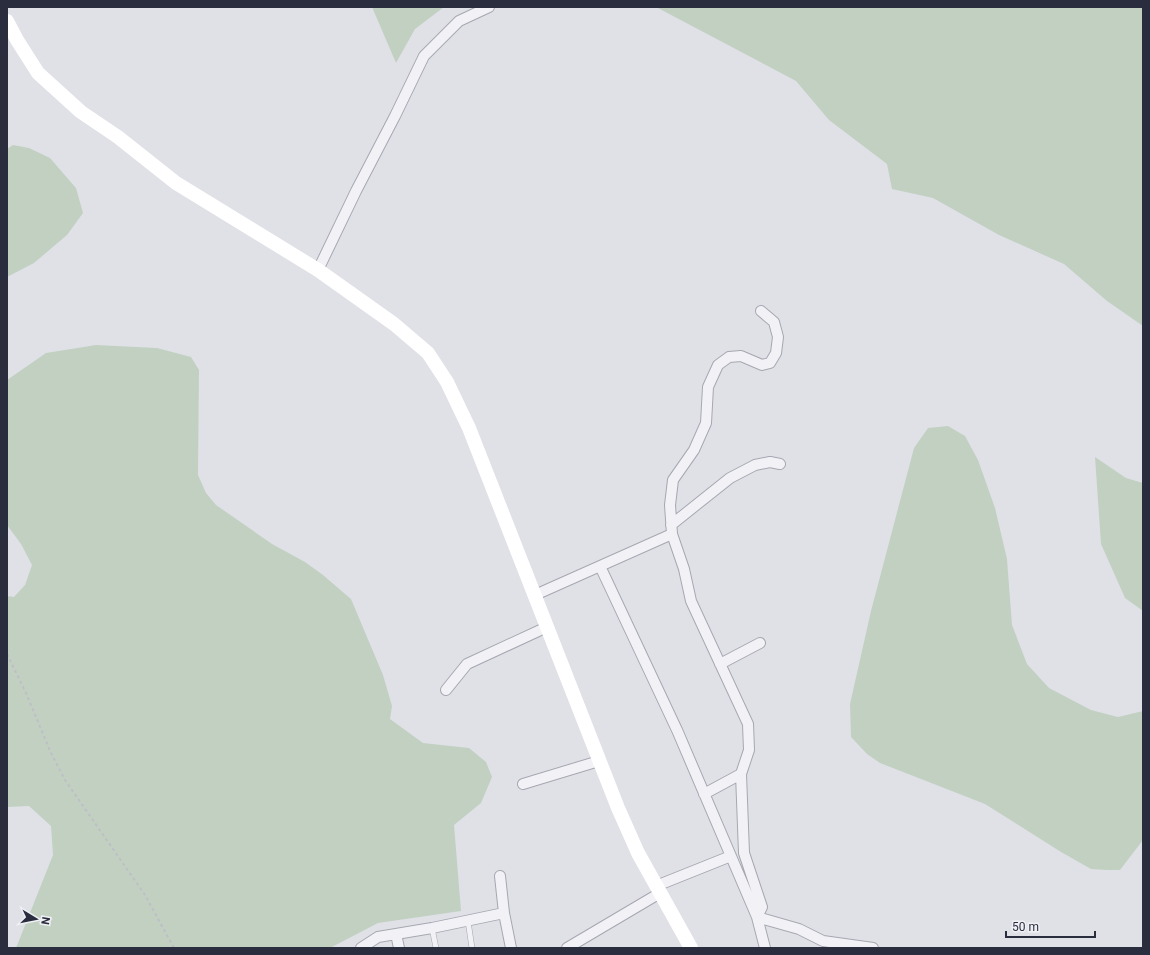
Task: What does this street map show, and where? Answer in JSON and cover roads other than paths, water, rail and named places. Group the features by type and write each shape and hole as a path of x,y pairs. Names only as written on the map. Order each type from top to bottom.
{"street":[{"path":"318,270 424,56 459,21 489,7"},
{"path":"7,21 38,73 81,112 118,137 176,183 318,270 394,324 428,353 447,382 469,428 618,808 638,853 692,948"},
{"path":"757,917 762,907 744,853 741,774 749,750 748,724 691,601 684,569 672,529 670,505 673,480 694,450 706,423 708,387 718,365 728,356 741,356 762,366 770,363 776,353 778,337 774,322 761,310"},
{"path":"535,594 600,566 672,529 730,478 755,465 770,462 780,464"},
{"path":"600,566 677,730 757,917 765,948"},
{"path":"446,690 467,664 547,627"},
{"path":"720,664 760,643"},
{"path":"523,784 599,761"},
{"path":"704,794 741,774"},
{"path":"567,948 658,889 731,856"},
{"path":"500,876 504,913 511,948"},
{"path":"361,948 378,937 432,928 504,913"},
{"path":"757,917 799,929 823,941 873,948"},
{"path":"396,934 399,948"}],"lane":[{"path":"468,921 472,948"},
{"path":"432,928 436,948"}]}
